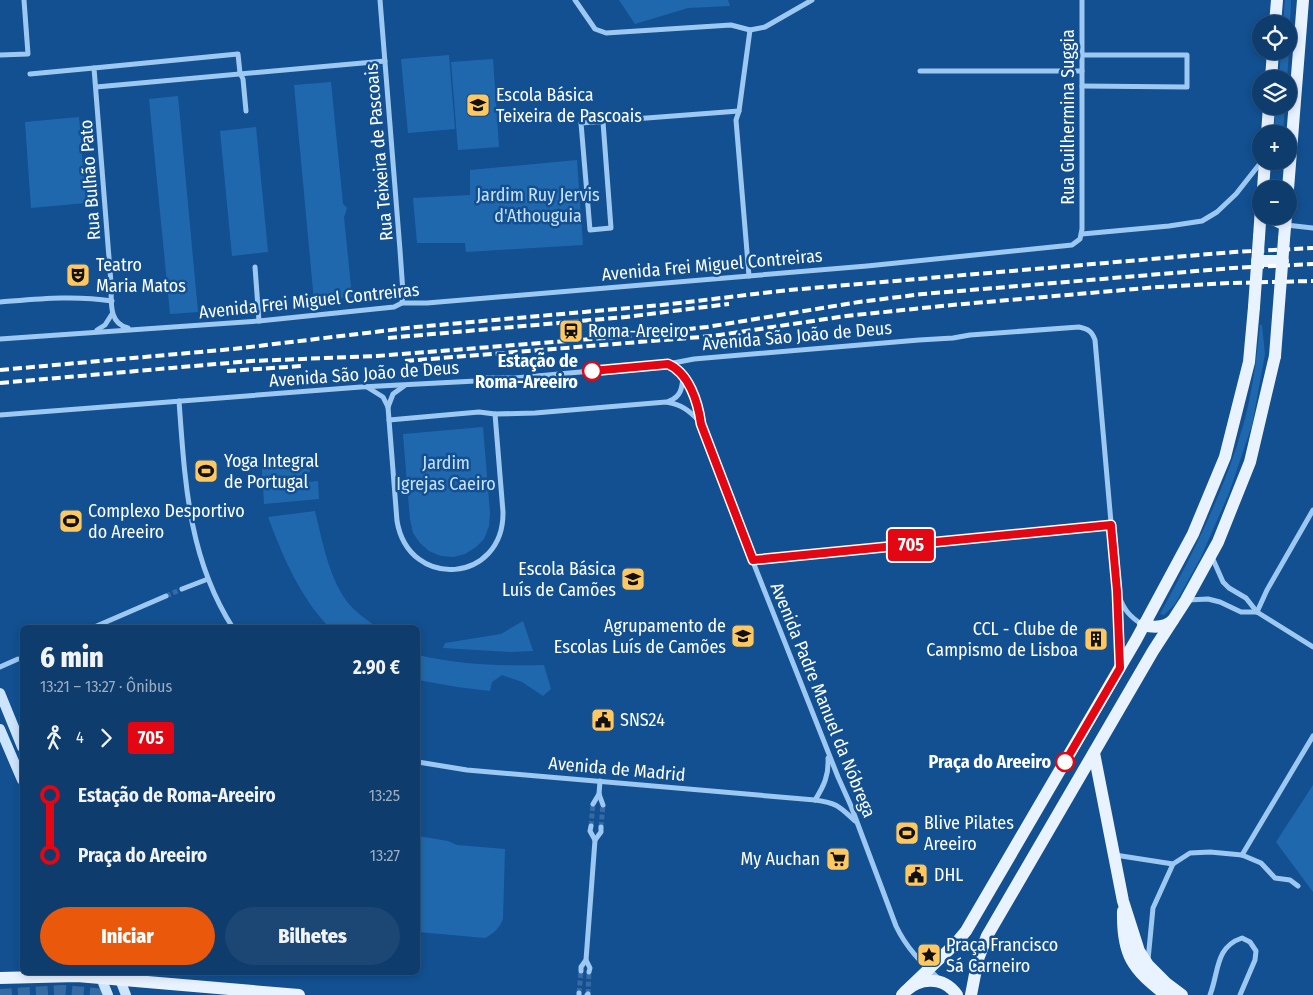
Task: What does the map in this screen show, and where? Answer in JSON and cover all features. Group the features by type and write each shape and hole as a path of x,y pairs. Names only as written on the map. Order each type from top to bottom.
{"main road":[{"path":"1276,15 1277,0"},
{"path":"1289,180 1303,0"},
{"path":"906,991 966,931 1120,668 1193,534 1225,456 1250,362 1260,225"},
{"path":"971,995 978,959 987,936 1186,600 1218,542 1250,462 1275,356 1286,225"},
{"path":"1257,262 1283,261"},
{"path":"1143,626 1152,628 1163,626 1174,619"},
{"path":"0,694 20,742"},
{"path":"0,729 20,775"},
{"path":"1094,753 1123,902 1139,951 1148,965 1182,995"},
{"path":"1123,902 1122,934 1128,955 1147,981 1166,995"},
{"path":"0,978 50,975 118,976 299,995"},
{"path":"100,975 108,995"},
{"path":"118,976 126,995"},
{"path":"906,991 917,983 928,980 944,984 957,995"}],"street":[{"path":"0,55 28,54 24,0"},
{"name":"Rua Teixeira de Pascoais","path":"380,0 400,250 402,302"},
{"path":"576,0 594,29 606,33 731,25 750,30 765,27 812,0"},
{"name":"Rua Guilhermina Suggia","path":"1082,0 1082,234"},
{"path":"749,276 736,120 739,112 750,30"},
{"path":"30,74 238,54 240,73 243,78 246,112"},
{"path":"1082,55 1187,55 1187,87 1082,86"},
{"path":"96,87 385,61"},
{"name":"Rua Bulhão Pato","path":"94,68 112,301"},
{"path":"920,71 1082,71"},
{"path":"603,122 611,228 590,230 582,123 739,112"},
{"name":"Avenida Frei Miguel Contreiras","path":"0,339 259,321 394,307 402,302 427,303 1066,247 1077,242 1082,234 1202,221 1217,212 1236,194 1256,170"},
{"path":"1297,224 1313,228"},
{"path":"255,267 259,321"},
{"path":"0,302 65,297 112,301 112,314 105,325 92,332"},
{"path":"112,314 118,323 124,327 134,329"},
{"name":"Avenida São João de Deus","path":"0,415 365,386 515,378 668,364 694,359 953,338 1069,326 1088,329 1095,340 1111,525"},
{"name":"Avenida Padre Manuel da Nóbrega","path":"668,364 675,367 691,388 699,406 701,424 896,926 904,942 944,984"},
{"path":"666,402 673,400 679,395 682,389 683,378"},
{"path":"407,385 393,394 388,407 397,521 401,538 410,552 422,562 438,569 454,570 470,566 485,557 495,546 502,529 503,512 495,414"},
{"path":"365,386 383,397 388,407"},
{"path":"179,401 188,505 196,544 216,598 231,625"},
{"path":"388,420 479,412 495,414 535,413 666,402 676,403 685,408 701,424"},
{"path":"1257,612 1267,590 1313,510"},
{"path":"753,560 1111,525 1117,591 1120,668"},
{"path":"1211,554 1223,582 1229,588 1246,598 1257,612 1313,647"},
{"path":"182,589 208,578"},
{"path":"1117,591 1123,608 1131,618 1143,626"},
{"path":"99,625 166,596"},
{"path":"1186,600 1208,598 1241,612 1257,612"},
{"path":"0,667 18,659"},
{"path":"1242,855 1313,736"},
{"path":"815,800 828,775 827,750"},
{"name":"Avenida de Madrid","path":"420,762 467,770 832,802 841,807 857,823"},
{"path":"600,782 599,794 603,805"},
{"path":"593,804 599,794"},
{"path":"591,826 590,831 595,840"},
{"path":"581,971 586,960 595,840 601,832 601,827"},
{"path":"1148,965 1153,908 1173,864 1190,853 1210,852 1242,855 1261,863 1275,878 1290,880 1298,886"},
{"path":"1113,855 1173,864"},
{"path":"1210,995 1224,949 1233,941 1242,938 1250,942 1256,951 1256,960 1240,995"},
{"path":"586,960 590,972"}],"green space":[{"path":"619,0 728,0 730,6 688,8 635,24"},
{"path":"1285,0 1291,0 1290,15 1284,15"},
{"path":"449,55 455,129 408,133 401,59"},
{"path":"493,59 499,147 458,150 451,62"},
{"path":"1280,60 1288,60 1288,70 1280,70"},
{"path":"331,82 343,204 347,208 344,217 352,297 314,301 294,85"},
{"path":"178,96 198,312 170,314 149,99"},
{"path":"1275,115 1284,115 1284,125 1275,125"},
{"path":"79,117 86,203 31,208 25,122"},
{"path":"256,127 268,252 232,256 220,131"},
{"name":"Jardim Ruy Jervis d'Athouguia","path":"577,160 583,245 466,252 465,243 417,243 413,198 470,195 470,170"},
{"path":"1260,325 1262,325 1265,354 1252,425 1229,493 1201,557 1175,604 1164,615 1160,614 1207,522 1227,475 1252,389"},
{"name":"Jardim Igrejas Caeiro","path":"483,427 490,513 489,526 484,539 465,554 453,557 441,556 429,551 413,533 410,519 403,434"},
{"path":"307,456 310,472 299,476 262,478 262,469 267,460"},
{"path":"318,481 319,499 264,504 263,486"},
{"path":"315,511 326,554 337,586 350,605 374,625 327,625 309,603 293,576 268,517"},
{"path":"523,621 533,651 510,652 443,648 445,643 501,634"},
{"path":"420,655 481,664 544,665 551,689 543,696 522,682 502,675 492,682 490,691 420,680"},
{"path":"1313,785 1313,892 1276,842"},
{"path":"420,836 448,841 457,845 505,849 503,919 494,932 485,938 420,932"}],"tunnel":[{"path":"166,596 182,589"},
{"path":"591,826 593,804"},
{"path":"601,827 603,805"},
{"path":"579,993 581,971"},
{"path":"588,994 589,972"},
{"path":"0,995 63,991 105,995"}],"railway":[{"path":"0,370 233,349 416,327 662,305 789,290 1234,252 1313,248"},
{"path":"0,383 251,361 377,356 629,336 707,327 859,302 923,294 1233,268 1313,264"},
{"path":"405,361 713,336 846,316 952,305 1158,287 1313,281"},
{"path":"388,338 626,317 729,304"},
{"path":"227,371 302,366"}],"bus line":[{"name":"705","path":"592,371 668,364 680,372 691,388 699,406 701,424 753,560 1111,525 1117,591 1120,668 1065,762"}],"place":[{"name":"Escola Básica Teixeira de Pascoais","path":"478,105"},
{"name":"Teatro Maria Matos","path":"78,275"},
{"name":"Roma-Areeiro","path":"571,331"},
{"name":"Estação de Roma-Areeiro","path":"592,371"},
{"name":"Yoga Integral de Portugal","path":"206,471"},
{"name":"Complexo Desportivo do Areeiro","path":"71,521"},
{"name":"Escola Básica Luís de Camões","path":"633,579"},
{"name":"Agrupamento de Escolas Luís de Camões","path":"743,636"},
{"name":"CCL - Clube de Campismo de Lisboa","path":"1096,639"},
{"name":"SNS24","path":"603,720"},
{"name":"Praça do Areeiro","path":"1065,762"},
{"name":"Blive Pilates Areeiro","path":"907,833"},
{"name":"My Auchan","path":"838,859"},
{"name":"DHL","path":"916,875"},
{"name":"Praça Francisco Sá Carneiro","path":"929,955"}]}
